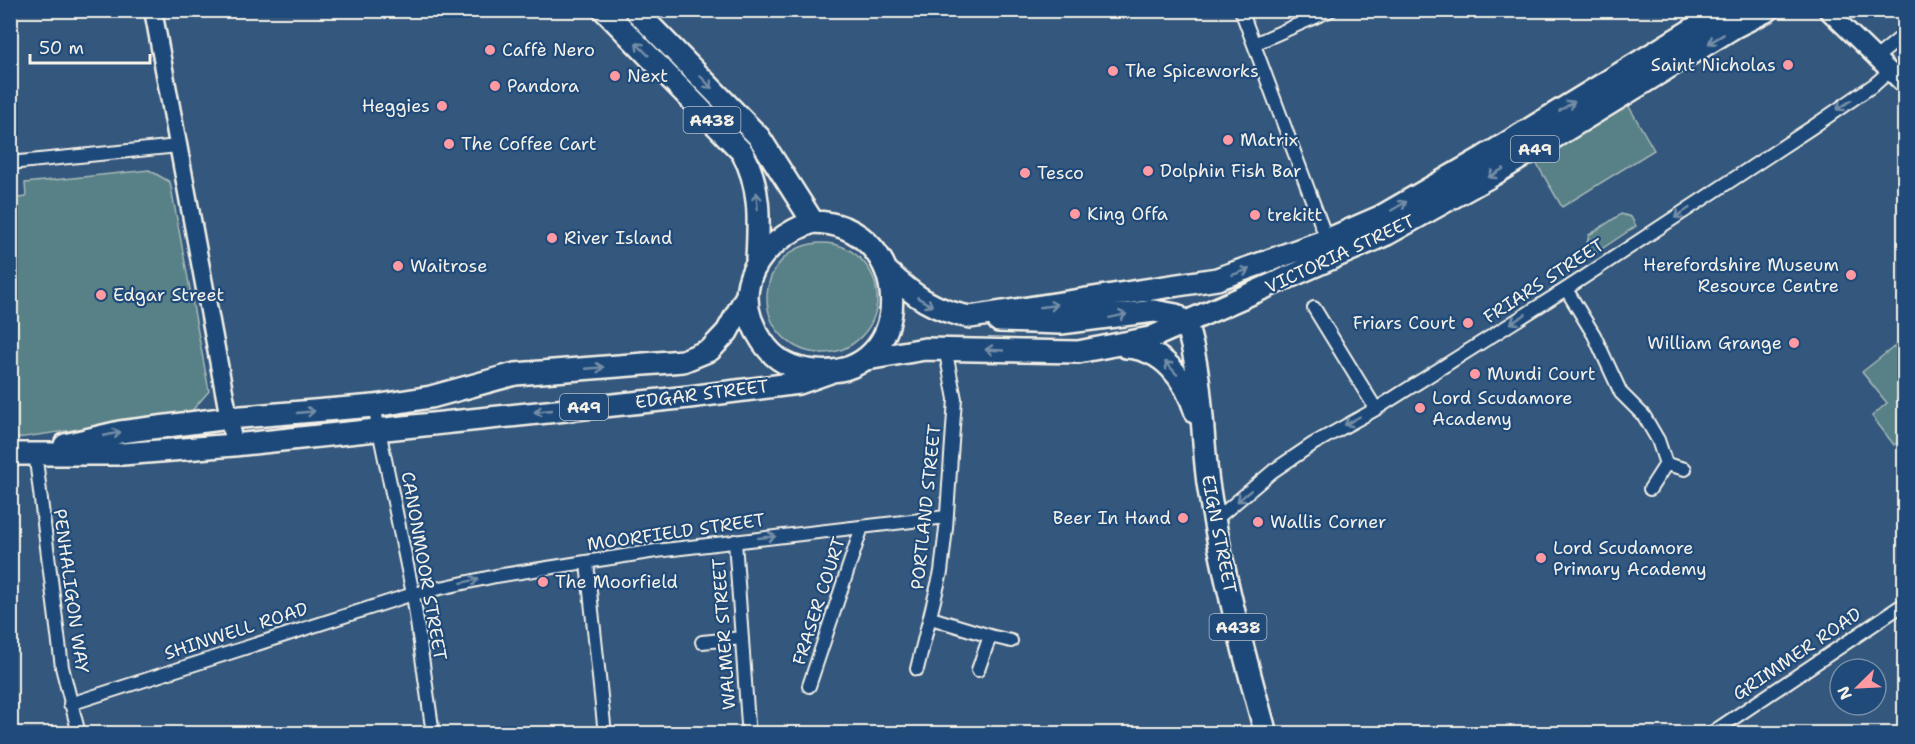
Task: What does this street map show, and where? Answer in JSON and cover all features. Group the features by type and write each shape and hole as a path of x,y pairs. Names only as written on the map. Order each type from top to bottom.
{"highway":[{"name":"A438","path":"604,10 742,152 749,164 756,189 758,259"},
{"name":"A438","path":"636,10 759,137 813,222"},
{"name":"VICTORIA STREET","path":"888,272 919,300 936,309 970,317 1217,279 1327,240 1380,217 1724,10"},
{"name":"VICTORIA STREET","path":"867,359 908,350 945,348 1042,352 1115,346 1150,338 1387,234 1491,176 1736,26 1768,10"},
{"path":"813,222 828,222 844,227 867,240 878,252 888,272 892,299 889,325 880,344 867,359 849,368 830,372 801,370 776,358 757,333 746,297 758,259 788,233 813,222"},
{"name":"EDGAR STREET","path":"35,452 120,432 229,418 374,406 431,397 515,374 683,361 710,350 727,332 746,297"},
{"path":"970,317 1017,323 1061,323 1154,310 1176,315 1186,324"},
{"name":"EIGN STREET","path":"1186,324 1198,371 1215,520 1236,619 1266,734"},
{"name":"EIGN STREET","path":"1115,346 1151,351 1165,361 1176,373 1192,401 1204,439"},
{"name":"EDGAR STREET","path":"10,454 35,452 122,454 234,444 700,395 799,383 830,372"}],"street":[{"path":"153,10 234,444"},
{"path":"1241,10 1327,240"},
{"path":"1254,44 1331,10"},
{"path":"1827,10 1905,85"},
{"path":"1877,57 1905,35"},
{"name":"FRIARS STREET","path":"1215,520 1273,471 1313,444 1376,409 1566,289 1811,128 1875,84 1891,70"},
{"path":"10,163 178,146"},
{"path":"1566,289 1594,335 1621,393 1644,417 1658,440 1666,465"},
{"path":"1314,308 1376,409"},
{"name":"PORTLAND STREET","path":"917,669 941,572 946,517 955,399 945,348"},
{"name":"CANONMOOR STREET","path":"374,406 413,594 433,734"},
{"name":"PENHALIGON WAY","path":"35,452 62,667 79,734"},
{"path":"1666,465 1685,469"},
{"path":"1650,489 1666,465"},
{"name":"MOORFIELD STREET","path":"413,594 496,576 735,541 946,517"},
{"name":"FRASER COURT","path":"809,686 862,527"},
{"name":"WALMER STREET","path":"735,541 748,724"},
{"path":"587,563 605,734"},
{"name":"SHINWELL ROAD","path":"70,704 413,594"},
{"name":"GRIMMER ROAD","path":"1710,734 1905,604"},
{"path":"931,618 1011,641"},
{"path":"978,670 990,636"},
{"path":"702,642 742,638"}],"green space":[{"path":"1627,103 1654,150 1562,207 1535,161"},
{"name":"Edgar Street","path":"149,170 170,182 209,391 190,413 11,439 10,199 26,197 25,183"},
{"path":"1621,214 1631,217 1636,226 1591,256 1586,248 1589,235"},
{"path":"822,243 843,248 861,259 872,277 877,298 872,319 861,337 843,348 822,353 801,348 783,337 772,319 767,298 772,277 783,259 801,248"},
{"path":"1904,339 1904,437 1894,445 1872,416 1887,403 1862,372"}],"place":[{"name":"Caffè Nero","path":"490,50"},
{"name":"Saint Nicholas","path":"1788,65"},
{"name":"The Spiceworks","path":"1113,71"},
{"name":"Next","path":"615,76"},
{"name":"Pandora","path":"495,86"},
{"name":"Heggies","path":"442,106"},
{"name":"Matrix","path":"1228,140"},
{"name":"The Coffee Cart","path":"449,144"},
{"name":"Dolphin Fish Bar","path":"1148,171"},
{"name":"Tesco","path":"1025,173"},
{"name":"King Offa","path":"1075,214"},
{"name":"trekitt","path":"1255,215"},
{"name":"River Island","path":"552,238"},
{"name":"Waitrose","path":"398,266"},
{"name":"Herefordshire Museum Resource Centre","path":"1851,275"},
{"name":"Edgar Street","path":"101,295"},
{"name":"Friars Court","path":"1468,323"},
{"name":"William Grange","path":"1794,343"},
{"name":"Mundi Court","path":"1475,374"},
{"name":"Lord Scudamore Academy","path":"1420,408"},
{"name":"Beer In Hand","path":"1183,518"},
{"name":"Wallis Corner","path":"1258,522"},
{"name":"Lord Scudamore Primary Academy","path":"1541,558"},
{"name":"The Moorfield","path":"543,582"}]}
